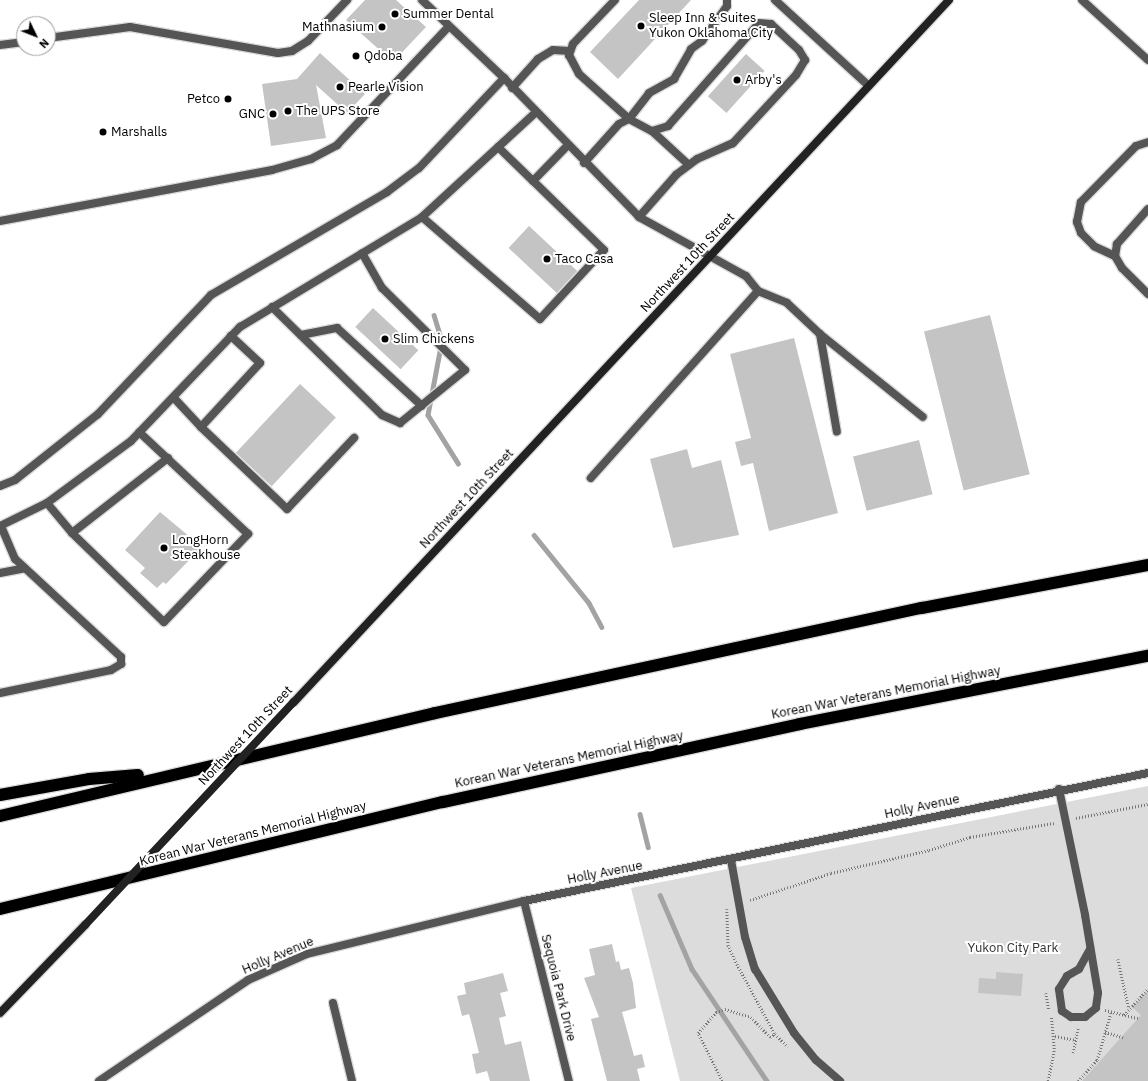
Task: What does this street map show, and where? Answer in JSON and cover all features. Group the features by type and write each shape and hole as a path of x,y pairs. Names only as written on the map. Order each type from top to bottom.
{"highway":[{"path":"0,816 173,772 754,643 1148,565"},
{"name":"Korean War Veterans Memorial Highway","path":"0,909 443,802 800,724 1148,656"},
{"path":"0,795 89,779 173,772"}],"main road":[{"name":"Northwest 10th Street","path":"0,1013 85,925 711,258 949,0"}],"street":[{"path":"56,37 130,27 278,53 292,51 308,41 347,0"},
{"path":"422,0 504,78 567,146 639,217 746,276 758,291 787,303 820,334 923,417"},
{"path":"616,0 573,44 569,55 580,74 629,119 652,131 689,165"},
{"path":"584,163 619,124 629,119 649,92 674,79 691,49 702,41 727,6 727,0"},
{"path":"775,0 869,86"},
{"path":"1082,0 1148,60"},
{"path":"639,217 676,175 689,165 733,143 805,60 799,50 771,24 759,23 748,33 668,126 652,131"},
{"path":"0,221 272,170 311,159 337,145 449,26"},
{"path":"0,45 16,43"},
{"path":"512,88 538,58 553,50 570,51"},
{"path":"0,486 15,480 98,414 211,295 393,188 419,168 504,78"},
{"path":"0,693 111,670 122,664 121,656 15,558 1,526 47,503 139,432 174,398 240,327 422,218 535,113"},
{"path":"1148,142 1136,146 1081,202 1077,222 1080,233 1094,246 1115,256 1122,268 1148,294"},
{"path":"422,218 540,319 604,250 498,146"},
{"path":"533,181 567,146"},
{"path":"1115,256 1116,244 1148,209"},
{"path":"272,307 382,415 400,423 465,370 382,288 362,253"},
{"path":"591,478 758,291"},
{"path":"301,335 337,328 422,406"},
{"path":"820,334 837,432"},
{"path":"201,427 260,364 231,336"},
{"path":"174,398 201,427 287,509 354,438"},
{"path":"47,503 72,533 164,622 248,534 139,432"},
{"path":"72,533 168,458"},
{"path":"0,573 25,568"},
{"name":"Holly Avenue","path":"103,1080 248,980 307,954 524,901 731,860 1058,789 1148,773"},
{"path":"1058,789 1090,949 1098,993 1096,1008 1085,1018 1071,1017 1062,1011 1058,1001 1059,989 1067,976 1079,969 1090,949"},
{"path":"731,860 745,937 755,969 794,1032 816,1060 840,1081"},
{"name":"Sequoia Park Drive","path":"524,901 570,1081"},
{"path":"333,1003 352,1081"}],"path":[{"path":"1074,818 1148,804"},
{"path":"748,900 831,873 929,850 970,837 1057,823"},
{"path":"1118,959 1129,1009"},
{"path":"1124,1015 1148,988"},
{"path":"1046,993 1055,1036 1048,1081"},
{"path":"1096,1008 1138,1018"},
{"path":"722,1081 698,1033 716,1012 725,1009 751,1017 770,1036 775,1034"},
{"path":"1078,1081 1098,1056 1111,1012"},
{"path":"1105,1032 1123,1037"},
{"path":"1055,1036 1075,1040"},
{"path":"1098,1056 1102,1059"}],"green space":[{"name":"Yukon City Park","path":"1148,786 1148,1081 680,1081 631,888"}],"building":[{"path":"365,0 396,0 426,27 393,62 346,20"},
{"name":"Sleep Inn & Suites Yukon Oklahoma City","path":"639,0 691,0 618,79 590,52"},
{"path":"320,53 365,94 347,113 316,85 326,138 271,146 262,84 297,79"},
{"path":"746,54 765,71 726,113 708,96"},
{"path":"529,226 577,271 557,293 509,248"},
{"path":"373,308 418,350 401,369 355,327"},
{"path":"990,315 1030,474 964,491 924,331"},
{"path":"794,338 838,513 769,531 753,463 741,466 735,442 751,438 730,354"},
{"path":"300,384 336,417 272,486 236,453"},
{"path":"919,440 933,494 867,511 853,456"},
{"path":"687,449 692,468 721,460 739,535 673,548 650,459"},
{"name":"LongHorn Steakhouse","path":"160,512 202,547 166,584 163,582 157,588 140,573 145,568 125,550"},
{"path":"612,944 616,962 619,961 621,970 629,968 633,983 636,1008 622,1012 634,1056 642,1054 645,1067 637,1069 640,1081 607,1081 591,1019 599,1017 584,978 595,975 589,949"},
{"path":"996,972 1023,974 1021,996 978,993 979,978 996,979"},
{"path":"503,973 508,991 500,993 506,1016 499,1018 505,1045 521,1041 530,1081 490,1081 487,1071 476,1074 472,1054 479,1053 469,1014 462,1016 457,996 466,994 464,983"},
{"path":"1148,990 1148,1081 1082,1081 1141,1015 1132,1007"}],"waterway":[{"path":"434,315 442,341 428,415 458,463"},
{"path":"534,535 589,603 602,627"},
{"path":"640,814 648,847"},
{"path":"660,895 692,969 767,1081"}],"place":[{"name":"Summer Dental","path":"395,14"},
{"name":"Sleep Inn & Suites Yukon Oklahoma City","path":"641,26"},
{"name":"Mathnasium","path":"382,27"},
{"name":"Qdoba","path":"356,56"},
{"name":"Arby's","path":"737,80"},
{"name":"Pearle Vision","path":"340,87"},
{"name":"Petco","path":"228,99"},
{"name":"The UPS Store","path":"288,111"},
{"name":"GNC","path":"273,114"},
{"name":"Marshalls","path":"103,132"},
{"name":"Taco Casa","path":"547,259"},
{"name":"Slim Chickens","path":"385,339"},
{"name":"LongHorn Steakhouse","path":"164,548"}]}
